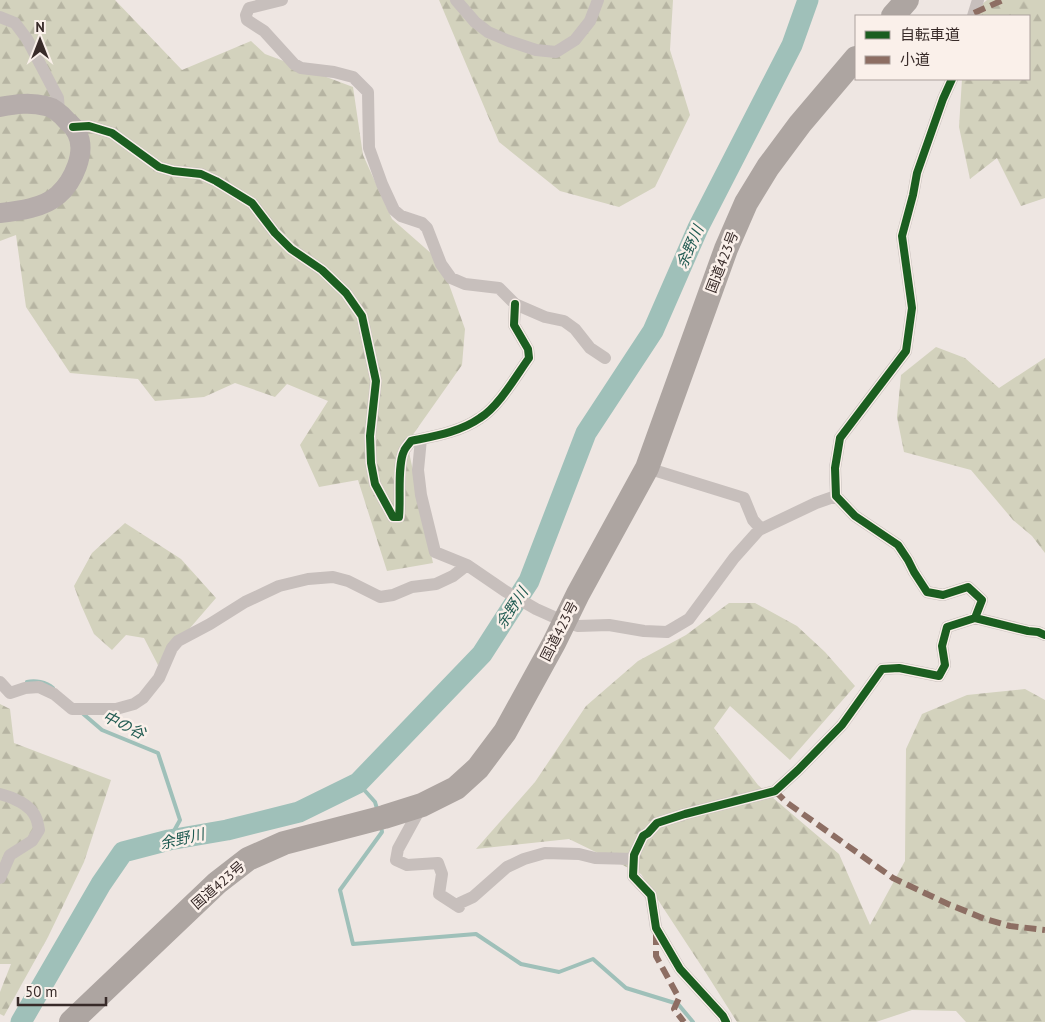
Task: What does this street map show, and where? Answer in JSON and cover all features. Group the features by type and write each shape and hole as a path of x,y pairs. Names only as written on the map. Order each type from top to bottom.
{"highway":[{"path":"894,15 907,0"},
{"name":"国道423号","path":"71,1022 217,883 248,859 284,843 384,817 422,804 456,788 478,768 505,732 647,468 726,249 746,203 768,167 800,124 855,59"}],"main road":[{"path":"0,107 21,103 47,106 59,112 78,134 80,150 78,166 70,181 58,196 24,210 0,213"}],"street":[{"path":"282,0 249,8 246,15 247,20 264,31 294,64 301,68 334,72 354,77 368,92 369,148 382,184 394,210 401,216 422,223 427,228 441,264 451,278 465,284 499,288 514,304 545,317 564,322 575,329 590,348 605,358"},
{"path":"456,0 475,22 488,32 536,50 556,52 575,40 590,21 598,0"},
{"path":"973,15 978,0"},
{"path":"0,17 15,23 27,39 58,98 59,112"},
{"path":"952,80 917,174 902,236 912,308 906,351 840,438 835,468 836,496 855,516 898,545 927,592 943,595 968,587 982,600 976,618"},
{"path":"73,127 89,126 112,133 159,167 173,171 201,174 216,181 252,203 275,233 291,249 322,270 346,293 362,316 376,381 370,436 371,463 375,484 393,517 399,517 400,472 403,452 411,441 452,432 481,418 493,407 529,358 528,348 514,325 514,304"},
{"path":"422,439 418,470 435,552 467,565 504,591 536,609 578,626 609,625 644,631 667,632 688,619 734,558 761,529 816,502 836,496"},
{"path":"647,468 744,498 754,520 761,529"},
{"path":"0,682 10,693 25,688 39,687 54,694 72,709 116,709 134,704 143,698 159,678 172,648 178,641 245,602 279,586 308,579 333,576 348,581 380,597 393,595 412,587 436,584 453,576 467,565"},
{"path":"726,1022 723,1016 680,969 656,928 651,894 633,876 634,855 643,836 657,823 775,791 842,725 882,670 899,668 939,676 945,665 942,646 947,627 976,618 1045,635"},
{"path":"0,794 9,796 26,806 36,817 39,830 32,841 10,855 0,878"},
{"path":"422,804 398,849 396,860 408,865 438,863 442,874 439,894 459,907 460,904 473,897 507,867 524,859 545,853 579,854 595,858 634,859"}],"green space":[{"path":"0,0 115,0 182,70 251,41 265,54 353,87 363,155 392,219 441,262 465,329 462,365 407,443 433,563 387,571 358,480 319,487 300,445 328,401 287,384 275,397 235,383 204,397 155,401 138,379 70,373 26,307 16,235 0,241"},
{"path":"439,0 673,0 670,50 690,115 655,187 619,207 560,191 499,142"},
{"path":"987,0 1045,0 1045,198 1021,206 997,158 970,179 959,127 962,80 1030,80 1030,15 978,15 981,5"},
{"path":"936,347 965,358 999,388 1045,358 1045,553 1032,536 1013,520 971,470 904,452 897,417 901,375"},
{"path":"125,523 181,559 216,598 158,665 144,638 126,635 112,650 94,634 74,586 92,553"},
{"path":"729,603 755,603 797,626 825,652 855,686 790,760 730,706 714,728 758,785 839,854 870,925 905,861 906,749 922,714 967,695 1025,689 1045,700 1045,1022 966,1022 956,1011 912,1010 876,1022 737,1022 641,874 569,839 476,849 535,782 586,706 638,661 686,635"},
{"path":"0,704 10,709 14,743 111,780 84,862 48,937 4,1016 0,1014 0,992 11,964 0,964"}],"waterway":[{"name":"余野川","path":"21,1022 101,884 123,852 169,840 227,830 299,812 358,783 482,654 529,581 586,433 653,331 698,228 792,45 808,0"},
{"name":"中の谷","path":"27,682 40,682 53,688"},
{"name":"中の谷","path":"81,712 102,730 158,753 180,820 169,840"},
{"path":"358,783 375,802 378,812"},
{"path":"381,826 382,832 340,890 353,944 476,934 521,964 559,972 593,959 626,988 678,1004 693,1022"}],"marked path":[{"path":"974,13 1003,0"},
{"path":"775,791 786,802 893,878 985,919 1010,926 1045,930"},
{"path":"656,933 656,956 679,998 674,1009 684,1022"}],"cycle path":[{"path":"952,80 917,173 902,236 912,308 906,351 840,438 835,468 836,496 855,516 898,545 927,592 943,595 968,587 982,600 975,618"},
{"path":"73,127 89,126 112,133 159,167 173,171 201,174 216,181 252,203 275,233 291,249 322,270 346,293 362,316 376,381 370,436 371,463 375,484 393,517 399,517 402,457 411,441 456,430 480,418 494,406 529,358 528,349 514,325 515,304"},
{"path":"726,1022 723,1016 680,969 656,928 651,895 633,876 634,855 643,836 657,823 775,791 842,725 882,669 899,668 939,676 945,665 942,646 947,627 975,618 1045,635"}]}
